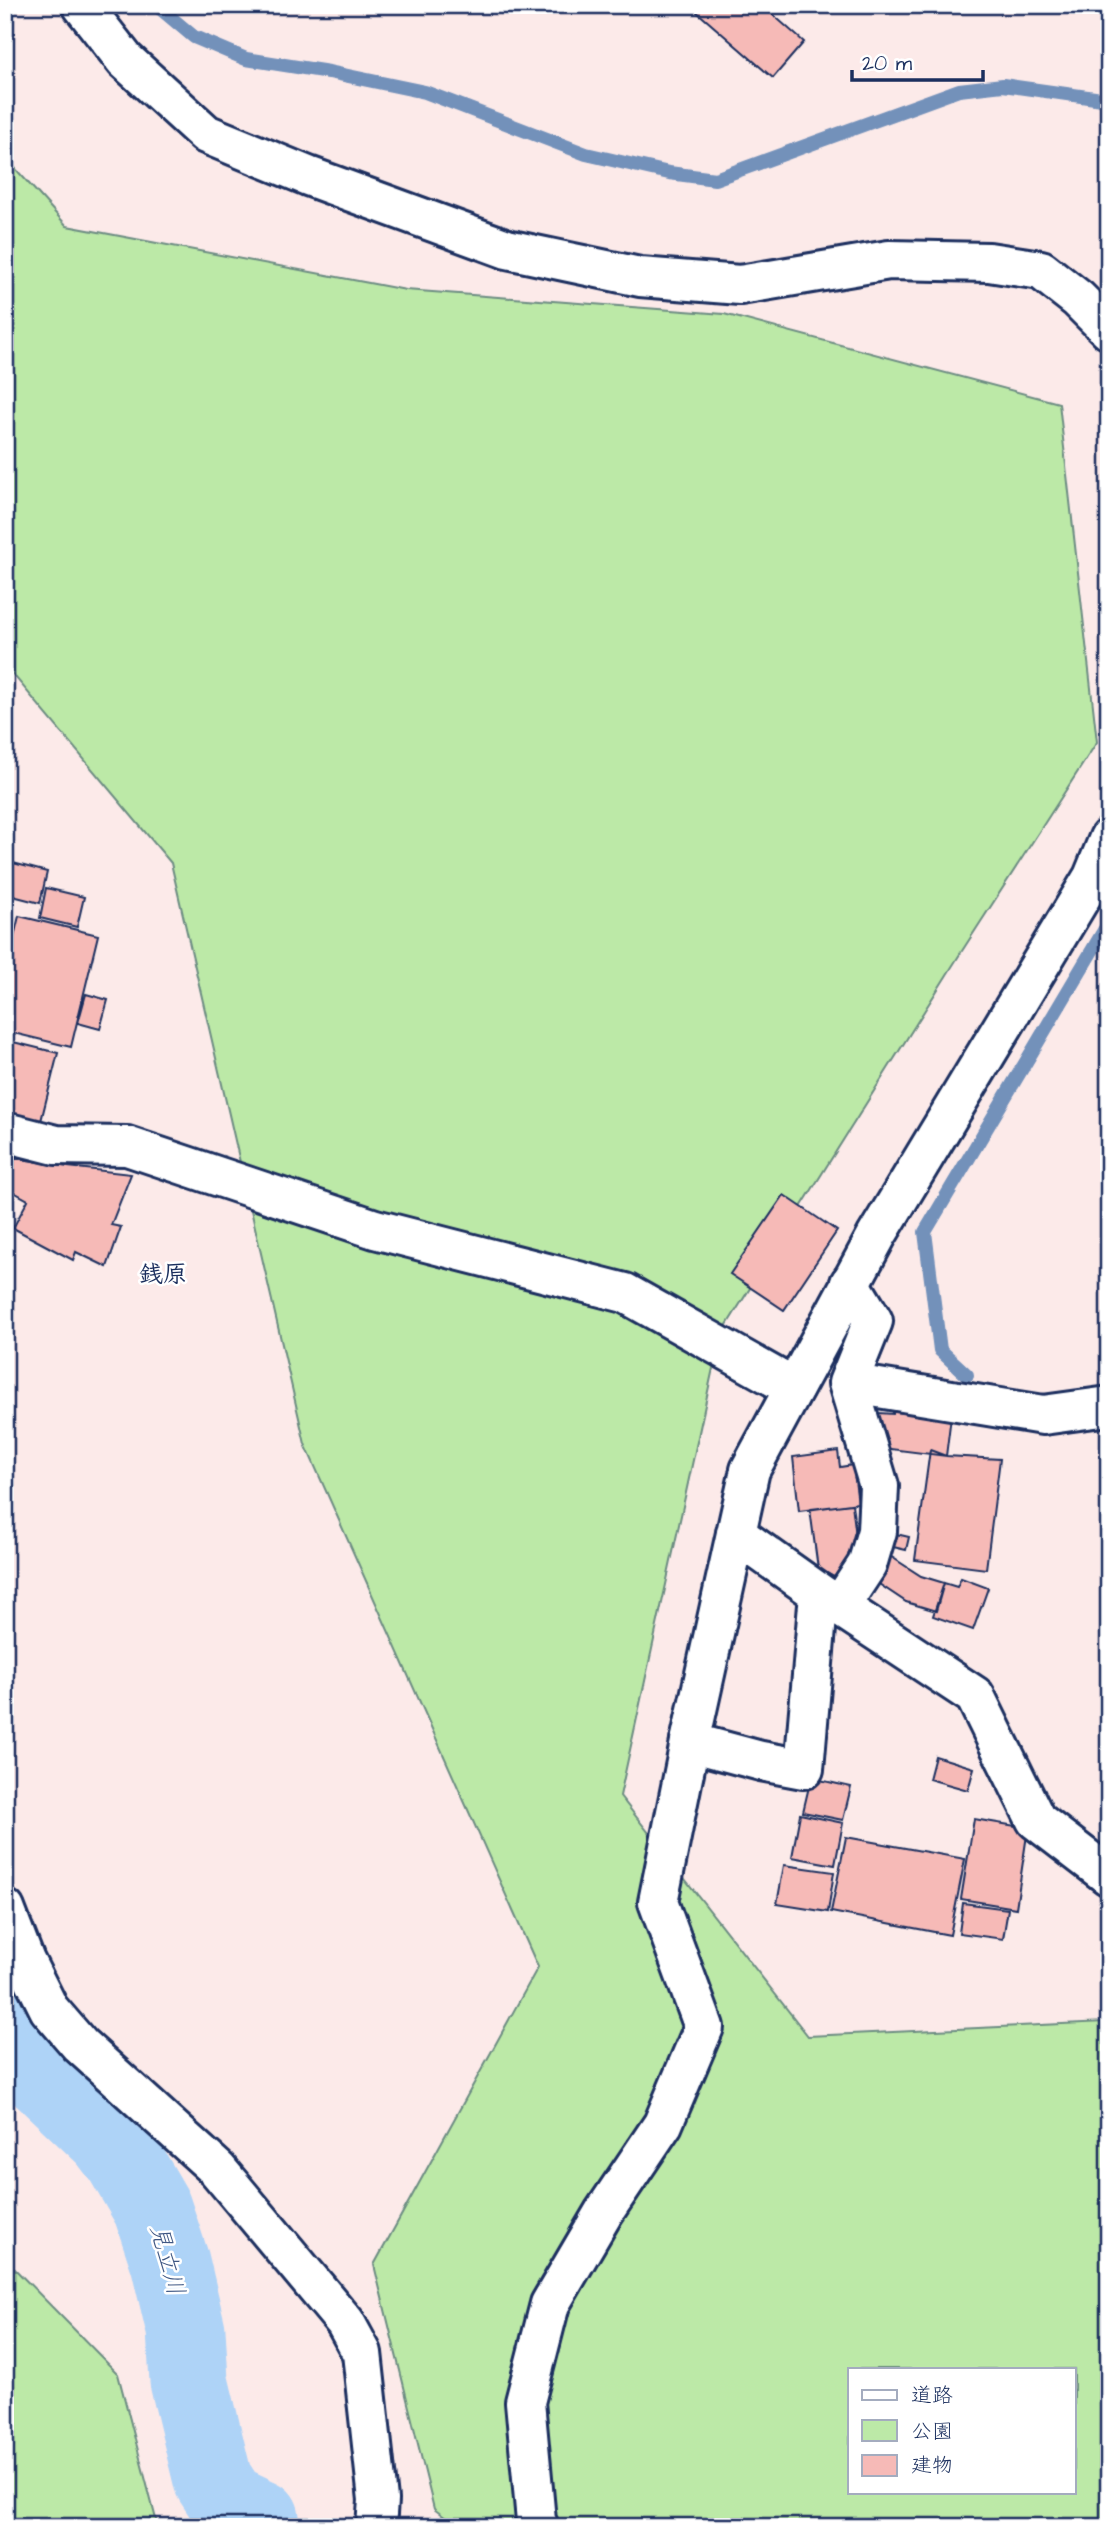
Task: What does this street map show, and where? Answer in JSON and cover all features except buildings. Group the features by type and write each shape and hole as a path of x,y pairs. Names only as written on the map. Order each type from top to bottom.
{"street":[{"path":"82,5 125,60 206,134 308,176 507,249 640,277 740,285 889,260 989,262 1041,270 1078,299 1109,330"},
{"path":"539,2527 536,2521 525,2402 550,2304 604,2212 663,2124 704,2027 658,1902 750,1470 877,1235 1093,877 1109,838"},
{"path":"5,1132 56,1145 127,1146 375,1229 625,1293 794,1388"},
{"path":"690,1742 761,1761 804,1769 829,1600 867,1565 877,1531 878,1486 848,1383 873,1321 850,1283"},
{"path":"848,1383 1042,1415 1109,1406"},
{"path":"736,1534 829,1600 975,1696 1036,1820 1109,1876"},
{"path":"5,1909 15,1958 49,2009 80,2045 217,2169 345,2322 362,2354 378,2500 376,2527"}],"green space":[{"path":"5,157 67,226 406,290 724,314 1059,403 1097,742 720,1336 620,1796 808,2036 1105,2022 1109,2039 1109,2527 458,2527 434,2509 374,2265 538,1967 305,1444 171,863 5,665"},
{"path":"5,2259 118,2374 158,2527 5,2527"}],"waterway":[{"path":"156,5 194,37 246,59 329,72 425,92 586,154 669,173 715,179 959,90 1003,85 1109,100"},
{"path":"967,1375 940,1350 925,1232 1109,922"},
{"name":"見立川","path":"5,2017 18,2047 30,2064 107,2137 123,2158 152,2208 170,2262 186,2330 189,2381 213,2480 228,2503 260,2518 261,2527"}],"district":[{"name":"銭原","path":"163,1275"}]}
